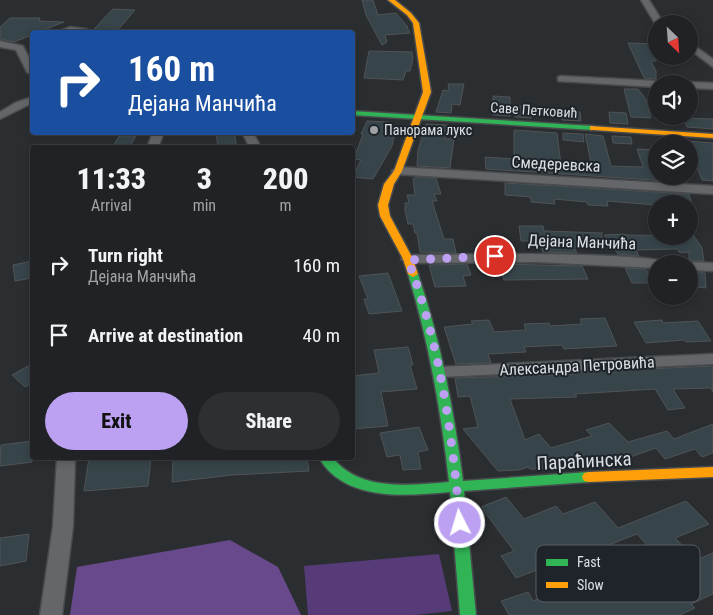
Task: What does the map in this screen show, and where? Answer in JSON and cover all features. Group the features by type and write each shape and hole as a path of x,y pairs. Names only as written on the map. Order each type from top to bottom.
{"street":[{"path":"391,0 409,14 416,23 427,92 398,171 389,184 383,205 388,224 408,260 423,300 440,372 457,486 468,615"},
{"path":"645,0 654,15"},
{"path":"0,44 20,48 30,45"},
{"path":"20,48 30,68"},
{"path":"698,53 713,64"},
{"path":"561,79 648,83"},
{"path":"698,85 713,86"},
{"path":"0,116 30,101"},
{"name":"Саве Петковић","path":"355,113 713,136"},
{"name":"Смедеревска","path":"398,171 713,190"},
{"name":"Дејана Манчића","path":"408,260 504,256 593,258 648,263"},
{"path":"698,266 713,267"},
{"name":"Александра Петровића","path":"440,372 713,360"},
{"path":"51,615 63,526 66,460"},
{"name":"Параћинска","path":"328,460 337,472 361,484 392,486 457,486 713,472"}],"shaded area":[{"path":"230,540 278,567 301,615 70,615 77,567"},
{"path":"439,554 452,611 415,615 308,615 304,566"}],"building":[{"path":"362,0 373,0 378,15 396,13 408,27 410,33 385,35 387,42 382,45 366,15"},
{"path":"113,9 135,10 118,30 94,29"},
{"path":"10,18 40,18 39,21 64,22 44,30 30,30 30,36 14,42 0,39 0,27"},
{"path":"628,43 648,44 648,65 653,65 656,75 648,75 648,78 644,78"},
{"path":"369,51 412,52 413,59 410,71 406,71 403,80 364,78"},
{"path":"448,84 464,84 460,105 452,104 451,113 436,112 443,90 449,91"},
{"path":"624,89 638,89 645,98 648,118 631,117"},
{"path":"493,96 510,97 510,116 493,115"},
{"path":"515,106 532,107 531,118 515,117"},
{"path":"561,110 580,112 581,121 562,120"},
{"path":"609,112 626,113 628,124 610,123"},
{"path":"698,118 713,119 713,129 687,127 686,125 698,125"},
{"path":"367,121 389,122 383,136 394,137 392,146 373,179 355,177 355,171 361,160 355,159 355,156 363,134 361,134"},
{"path":"426,124 448,125 445,139 454,139 450,168 417,166 418,150"},
{"path":"514,130 557,133 561,165 592,167 585,134 603,136 611,166 643,167 637,149 648,150 648,180 486,169 485,157 514,159"},
{"path":"563,133 583,134 584,142 563,140"},
{"path":"216,135 235,135 236,145 218,145"},
{"path":"119,136 136,136 131,145 114,145"},
{"path":"612,136 631,137 632,144 613,143"},
{"path":"698,142 713,143 713,181 702,180 698,170"},
{"path":"416,177 436,178 441,194 434,194 437,201 432,201 444,239 453,239 456,253 420,252 417,233 415,233 413,224 408,224 405,210 405,203 409,203 407,195 415,195 413,179"},
{"path":"505,183 689,195 648,195 648,204 607,201 608,206 588,205 587,202 554,199 555,204 531,202 531,197 505,195"},
{"path":"519,226 543,226 544,231 603,233 601,234 605,245 586,244 585,242 574,248 577,253 543,252 539,241 521,241"},
{"path":"604,235 648,235 648,245 698,245 698,242 702,248 704,261 698,261 698,255 689,255 689,252 680,253 677,249 636,250 639,256 618,254"},
{"path":"30,261 30,278 15,281 13,265"},
{"path":"467,264 471,275 463,276 466,286 435,287 429,265"},
{"path":"499,264 582,266 588,279 504,280"},
{"path":"625,268 646,269 648,283 632,283"},
{"path":"388,273 402,311 369,314 364,299 368,299 359,276"},
{"path":"698,273 705,273 706,288 698,287"},
{"path":"605,318 617,346 564,349 562,345 524,347 526,352 488,354 491,363 456,364 444,327 473,324 471,321 489,320 494,332 526,330 524,324 549,323 550,326 582,324 580,319"},
{"path":"662,320 663,323 698,321 711,341 686,342 684,340 646,343 634,322"},
{"path":"408,347 413,365 410,365 417,389 381,392 388,426 355,429 355,376 379,373 374,350"},
{"path":"30,365 30,384 25,387 12,375"},
{"path":"713,366 713,392 711,388 673,389 685,408 668,410 655,389 575,394 577,397 510,399 525,440 539,434 551,448 592,436 586,430 609,423 628,442 667,431 674,439 713,424 713,453 702,457 695,449 665,459 656,448 616,462 611,457 577,466 570,458 541,469 530,469 528,467 519,470 498,471 463,429 478,427 470,396 458,397 455,378 578,374 578,372"},
{"path":"419,427 428,450 418,452 421,469 403,470 400,455 387,457 380,433"},
{"path":"30,441 30,460 32,462 0,466 1,445"},
{"path":"89,460 151,460 148,486 84,491"},
{"path":"173,460 307,460 309,471 233,475 172,482"},
{"path":"506,497 524,519 556,506 563,514 595,502 618,528 686,501 709,524 675,538 682,545 647,545 637,534 609,545 536,545 536,570 516,578 501,556 514,551 481,507"},
{"path":"29,534 26,561 0,566 0,538"},
{"path":"713,553 713,594 700,600 700,558"},
{"path":"528,592 533,601 695,602 691,604 695,608 680,615 509,615 501,601"}],"traffic: fast":[{"path":"355,113 593,128"},
{"path":"413,274 437,356 445,399 456,486 468,615"},
{"path":"328,460 346,478 355,482 368,486 396,489 439,488 589,477"}],"traffic: slow":[{"path":"391,0 409,14 416,23 427,92 398,171 389,184 383,205 385,216 408,259 413,274"},
{"path":"593,128 713,136"},
{"path":"589,477 713,472"}],"place":[{"name":"Панорама лукс","path":"374,130"}],"route":[{"path":"460,523 449,425 440,372 423,300 408,260 495,256"}]}
